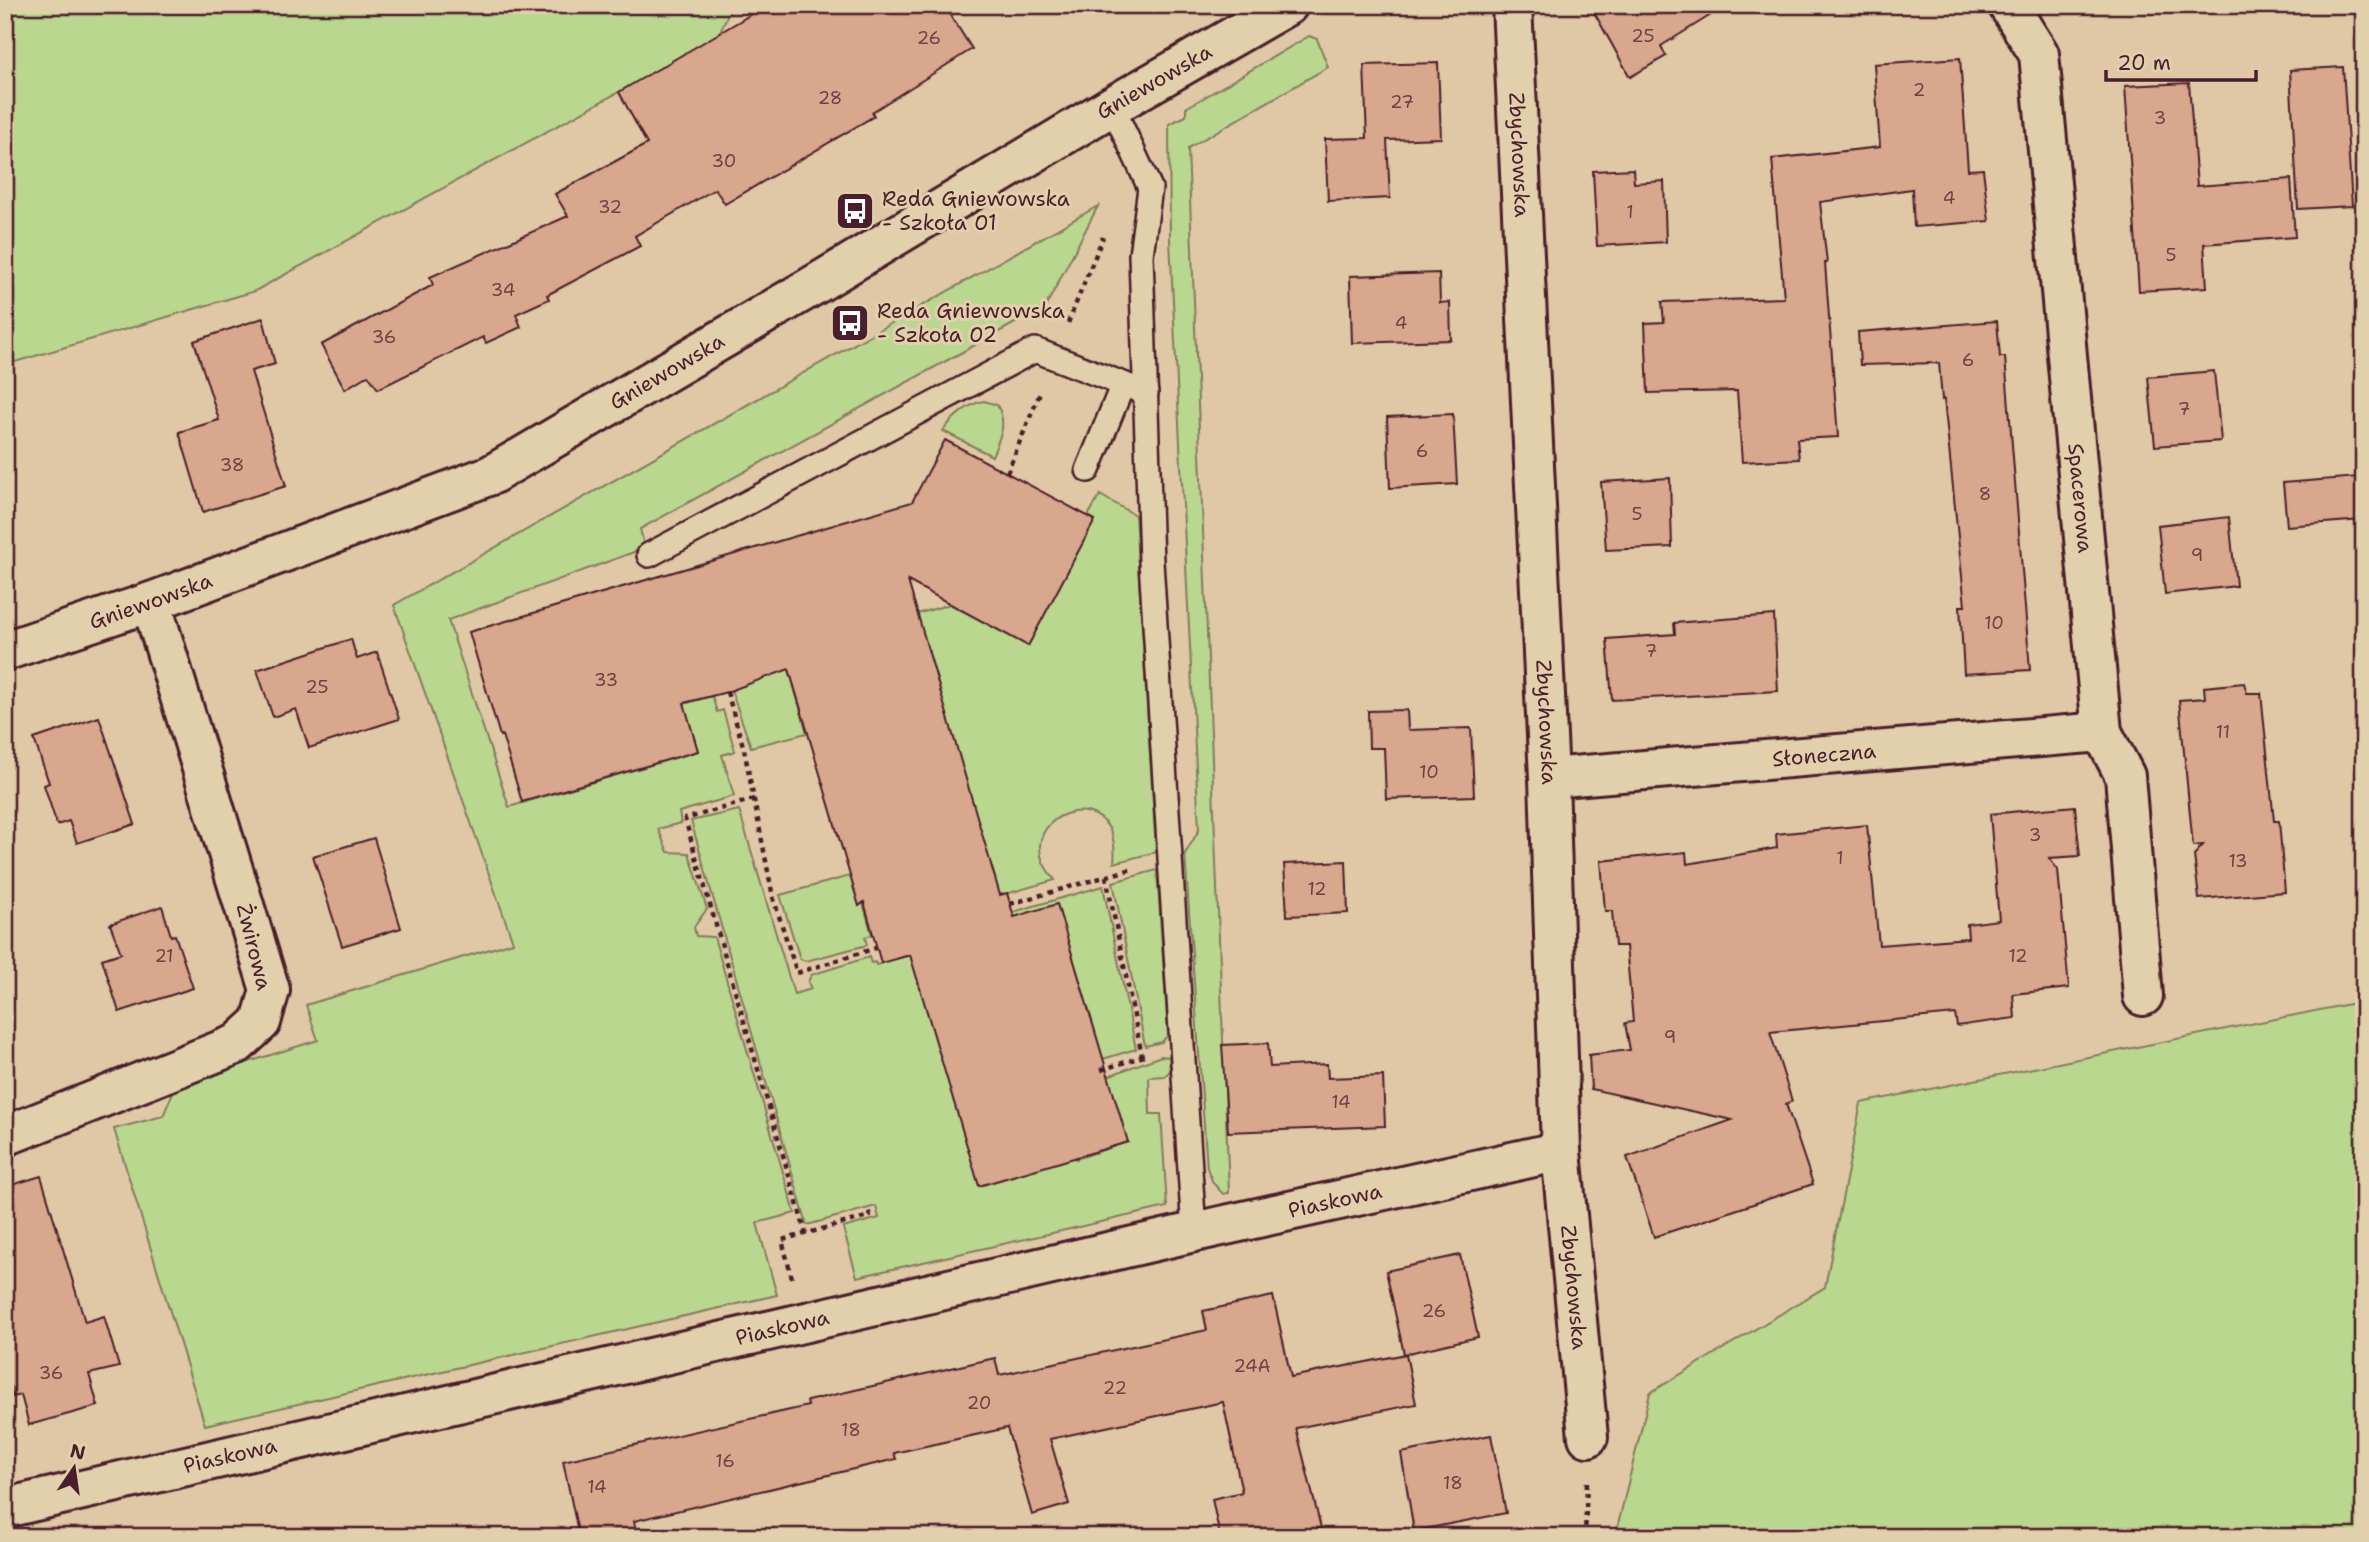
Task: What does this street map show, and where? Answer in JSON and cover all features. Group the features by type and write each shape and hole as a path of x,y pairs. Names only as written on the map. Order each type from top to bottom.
{"street":[{"name":"Gniewowska","path":"5,651 151,602 491,475 1112,106 1288,5"},
{"name":"Zbychowska","path":"1512,5 1549,778 1561,1151 1588,1437"},
{"name":"Spacerowa","path":"2008,5 2039,54 2102,732 2125,776 2143,996"},
{"name":"Żwirowa","path":"5,1136 237,1044 261,1022 267,1001 270,990 151,602"},
{"name":"Słoneczna","path":"1549,778 2102,732"},
{"name":"Piaskowa","path":"5,1508 1194,1232 1561,1151"}],"lane":[{"path":"1112,106 1150,188 1142,255 1151,562 1194,1232"},
{"path":"649,555 1035,350 1146,393"},
{"path":"1088,470 1123,384"}],"path":[{"path":"1007,473 1105,232"},
{"path":"727,692 744,749 773,897 797,973 876,948"},
{"path":"754,799 685,819 806,1234"},
{"path":"1010,904 1170,858"},
{"path":"1106,876 1142,1057"},
{"path":"804,1322 782,1240 870,1216 868,1208"},
{"path":"1585,1537 1588,1437"}],"green space":[{"path":"5,5 732,5 719,34 619,92 255,291 5,365"},
{"path":"1309,36 1317,39 1328,67 1188,148 1229,1193 1223,1194 1213,1183 1207,1168 1185,854 1199,830 1170,240 1169,124 1186,116 1186,108"},
{"path":"1098,206 1046,306 640,529 645,548 448,620 509,807 698,751 684,704 712,696 717,712 723,710 735,751 722,755 734,796 679,812 681,823 658,829 668,852 689,853 707,909 694,927 696,936 714,937 795,1213 757,1223 777,1295 205,1425 114,1129 163,1116 176,1085 318,1040 306,1005 513,942 394,605"},
{"path":"984,401 997,405 1002,418 1002,430 992,456 943,431 961,412"},
{"path":"1100,495 1135,515 1156,852 1114,863 1112,835 1101,818 1084,812 1066,814 1051,823 1041,838 1042,857 1055,880 995,897 917,614 950,604 1028,646 1095,520 1088,516"},
{"path":"784,652 807,733 751,747 731,690"},
{"path":"739,810 794,994 811,989 808,982 811,975 869,957 871,963 875,962 876,965 910,955 1076,1159 1127,1142 1108,1076 1161,1056 1169,1057 1170,1071 1165,1076 1149,1077 1150,1114 1161,1114 1167,1207 857,1277 843,1228 879,1218 876,1206 807,1225 691,821"},
{"path":"1157,870 1168,1035 1162,1042 1145,1046 1113,882"},
{"path":"850,876 859,905 863,903 872,935 865,937 867,945 806,961 800,959 780,895"},
{"path":"1103,886 1136,1049 1103,1059 1057,905 1014,918 1013,912"},
{"path":"2364,1001 2364,1537 1615,1537 1650,1393 1825,1287 1861,1103"}],"building":[{"path":"767,5 944,5 972,49 872,112 874,116 725,204 715,189 635,236 640,246 547,295 549,299 516,314 521,327 486,343 483,337 378,389 368,375 345,389 321,345 433,285 430,277 568,216 555,194 647,144 619,92"},
{"path":"1590,5 1727,5 1661,46 1666,56 1630,77"},
{"path":"1960,58 1968,170 1983,169 1989,221 1914,227 1912,189 1820,202 1827,263 1838,437 1797,439 1799,459 1742,462 1737,391 1648,393 1645,323 1664,322 1662,302 1784,298 1772,159 1880,147 1874,64"},
{"path":"1438,63 1441,138 1387,140 1390,198 1328,201 1325,139 1367,138 1364,65"},
{"path":"2343,67 2352,206 2298,209 2290,70"},
{"path":"2189,83 2197,186 2291,179 2295,237 2204,244 2207,287 2139,291 2125,86"},
{"path":"1633,169 1634,183 1664,181 1666,242 1597,246 1593,171"},
{"path":"1439,273 1440,303 1450,302 1451,340 1352,343 1350,276"},
{"path":"263,318 275,364 251,371 286,486 203,512 179,432 219,420 194,341"},
{"path":"1997,321 2000,357 2005,357 2030,670 1964,674 1960,606 1965,606 1939,363 1860,365 1858,332"},
{"path":"2214,371 2221,441 2155,446 2148,377"},
{"path":"1453,414 1457,484 1390,488 1387,417"},
{"path":"945,440 1095,520 1028,646 908,581 1000,895 1007,893 1014,917 1057,904 1128,1142 979,1186 910,955 881,963 864,902 859,906 789,669 727,692 684,703 698,751 522,802 469,632 912,502"},
{"path":"2358,477 2362,520 2287,526 2283,483"},
{"path":"1670,478 1672,547 1606,550 1601,482"},
{"path":"2229,517 2236,586 2165,594 2158,525"},
{"path":"1774,615 1778,691 1612,700 1607,639 1675,634 1674,623"},
{"path":"351,639 357,659 377,652 399,719 309,748 296,709 273,717 257,670"},
{"path":"2244,683 2247,693 2261,693 2274,821 2279,821 2285,892 2199,899 2194,855 2203,845 2193,846 2179,700 2205,698 2204,687"},
{"path":"1407,710 1408,730 1471,728 1474,796 1386,799 1384,748 1369,748 1368,711"},
{"path":"99,717 135,824 77,843 69,821 57,825 44,785 49,783 34,739"},
{"path":"2075,806 2080,856 2049,858 2058,870 2069,988 2013,994 2015,1018 1957,1026 1955,1014 1770,1032 1792,1101 1786,1104 1813,1184 1654,1237 1627,1157 1732,1120 1591,1089 1589,1055 1630,1050 1625,1023 1633,1022 1626,946 1615,946 1612,911 1605,911 1601,861 1686,852 1687,864 1777,848 1776,834 1867,825 1879,945 1968,938 1967,924 1999,920 1990,814"},
{"path":"374,838 401,928 342,946 313,856"},
{"path":"1346,861 1348,913 1287,916 1284,864"},
{"path":"162,906 171,936 175,935 193,988 119,1012 102,959 121,953 110,924"},
{"path":"1268,1043 1270,1067 1327,1064 1328,1078 1383,1076 1385,1126 1228,1132 1222,1045"},
{"path":"41,1176 85,1322 104,1316 119,1367 89,1374 98,1406 29,1425 21,1395 13,1397 5,1371 5,1187"},
{"path":"1460,1255 1478,1337 1404,1354 1386,1271"},
{"path":"1273,1296 1291,1377 1406,1354 1416,1404 1296,1428 1321,1528 1284,1537 1220,1537 1212,1499 1242,1492 1223,1402 1050,1439 1069,1504 1032,1515 1007,1428 894,1453 896,1459 634,1521 637,1537 579,1537 563,1461 808,1406 807,1401 995,1358 999,1375 1207,1330 1203,1311"},
{"path":"1491,1435 1506,1513 1414,1531 1401,1453"}],"place":[{"name":"Reda Gniewowska - Szkoła 01","path":"855,211"},
{"name":"Reda Gniewowska - Szkoła 02","path":"850,323"}]}
